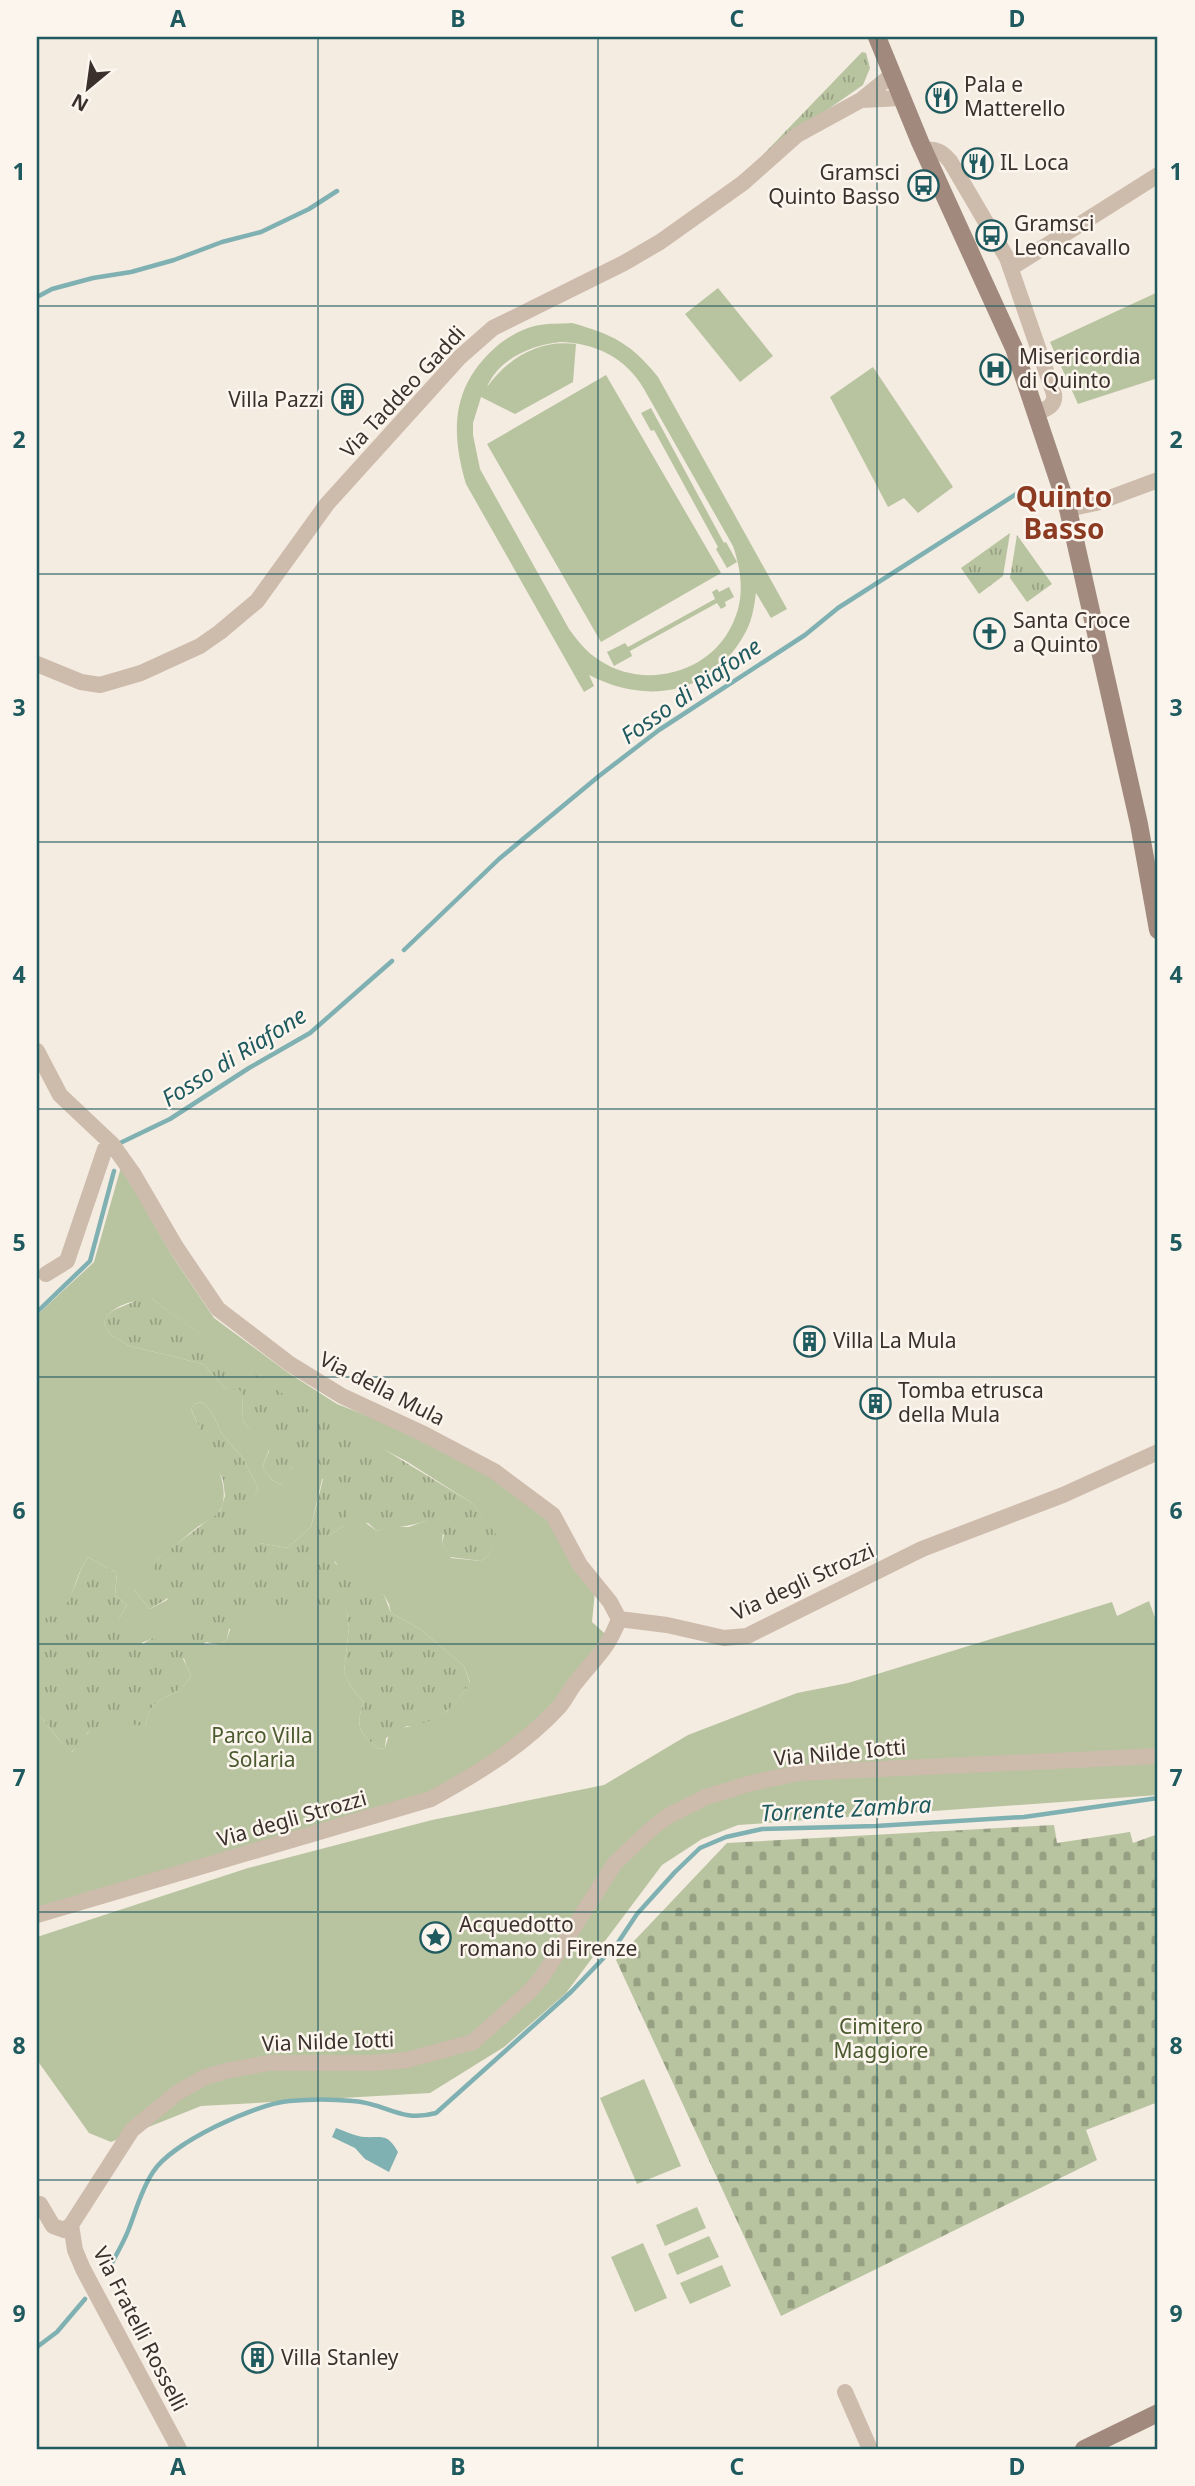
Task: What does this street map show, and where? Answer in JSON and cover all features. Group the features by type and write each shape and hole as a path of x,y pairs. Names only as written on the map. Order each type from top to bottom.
{"main road":[{"path":"877,37 901,98 1014,348 1068,509 1139,824 1158,930"},
{"path":"1084,2449 1158,2413"}],"street":[{"name":"Via Taddeo Gaddi","path":"37,664 80,682 100,685 141,673 200,646 257,601 327,503 460,357 493,328 624,263 660,242 743,183 797,135 860,100 892,75"},
{"name":"Via Taddeo Gaddi","path":"860,100 901,98"},
{"path":"924,150 940,151 950,161 1001,244 1055,394 1052,405 1036,413"},
{"path":"1011,268 1158,175"},
{"path":"1068,509 1096,503 1158,480"},
{"name":"Via della Mula","path":"37,1051 61,1095 112,1144 134,1175 176,1247 218,1309 290,1364 342,1396 424,1434 494,1471 553,1515 580,1565 610,1602 619,1619"},
{"path":"46,1274 67,1261 105,1149 112,1144"},
{"name":"Via degli Strozzi","path":"37,1915 431,1799 483,1771 529,1737 561,1705 576,1682 612,1640 619,1619 667,1625 724,1638 741,1638 922,1549 1063,1495 1158,1452"},
{"name":"Via Nilde Iotti","path":"72,2225 118,2148 132,2130 177,2093 205,2077 268,2063 373,2063 408,2060 473,2042 517,2004 542,1977 603,1881 628,1849 668,1816 714,1794 798,1773 1158,1756"},
{"path":"38,2203 72,2225"},
{"name":"Via Fratelli Rosselli","path":"72,2225 75,2250 83,2269 175,2442"},
{"path":"845,2392 870,2449"}],"green space":[{"path":"862,52 866,53 870,68 863,85 801,128 720,192 756,162"},
{"path":"718,288 773,356 740,382 685,314"},
{"path":"1158,292 1158,378 1078,404 1050,342"},
{"path":"572,323 599,331 630,348 658,377 787,609 771,618 756,593 749,625 730,655 714,671 676,689 633,690 589,675 594,686 584,692 466,484 457,427 463,393 471,376 497,346 517,333 540,325","holes":["560,342 573,343 609,354 637,378 733,546 740,576 736,615 721,642 691,666 654,675 635,674 616,669 594,657 582,646 569,629 480,469 473,423 481,397 515,414 573,382 576,344 549,345 526,353 505,367 487,387 492,377 508,361 527,350"]},
{"path":"873,367 953,487 918,513 904,498 888,507 830,397"},
{"path":"606,375 721,573 601,642 487,444"},
{"path":"651,408 737,562 727,568 654,430 651,431 641,413"},
{"path":"1010,533 1003,576 979,594 961,568"},
{"path":"1017,535 1052,584 1027,602 1010,578"},
{"path":"729,587 734,597 725,602 726,606 721,609 717,603 630,651 632,656 614,666 607,652 625,643 628,647 715,599 712,592 717,589 719,592"},
{"name":"Parco Villa Solaria","path":"121,1167 171,1254 214,1318 287,1372 337,1404 419,1436 493,1475 552,1521 595,1591 592,1622 612,1640 561,1705 431,1799 37,1915 37,1713 72,1752 85,1736 105,1724 126,1717 135,1725 145,1726 151,1709 182,1687 191,1675 184,1655 188,1643 220,1645 227,1639 235,1614 333,1606 347,1612 349,1628 344,1672 351,1687 364,1702 359,1717 361,1729 367,1739 379,1749 385,1748 390,1731 427,1722 445,1713 470,1682 464,1666 420,1629 391,1613 384,1595 362,1588 349,1576 326,1551 328,1536 343,1526 349,1511 377,1531 409,1527 425,1521 443,1530 442,1543 451,1558 481,1561 488,1556 498,1537 472,1503 406,1461 314,1413 275,1389 152,1299 138,1300 116,1308 106,1318 104,1324 111,1335 130,1346 203,1364 227,1390 239,1389 243,1395 242,1420 249,1428 257,1423 264,1427 270,1437 262,1468 272,1480 281,1485 297,1462 316,1459 324,1471 311,1527 287,1548 260,1543 250,1536 246,1522 258,1488 243,1458 222,1434 212,1413 202,1402 194,1404 191,1409 220,1473 223,1499 220,1510 157,1559 151,1580 134,1590 150,1609 180,1593 192,1600 193,1615 189,1628 167,1644 152,1638 135,1643 118,1633 119,1619 127,1605 115,1595 117,1573 88,1557 62,1610 37,1624 37,1315 94,1262"},
{"path":"138,1299 152,1299 231,1356 472,1503 499,1537 488,1556 481,1561 450,1557 442,1543 444,1535 425,1521 377,1531 368,1523 343,1526 328,1536 335,1563 347,1571 361,1587 384,1595 391,1613 420,1629 464,1666 470,1683 455,1704 439,1718 421,1726 407,1726 386,1738 385,1748 379,1749 367,1739 359,1723 364,1702 351,1687 344,1672 349,1628 347,1612 333,1607 229,1629 227,1639 220,1645 206,1642 183,1659 191,1675 182,1687 151,1709 145,1726 88,1732 82,1743 71,1752 37,1713 37,1624 68,1599 88,1557 117,1573 115,1595 127,1605 119,1619 143,1644 152,1638 168,1598 150,1609 134,1590 157,1559 220,1511 225,1496 223,1480 191,1409 194,1404 202,1402 212,1413 222,1434 243,1458 258,1488 255,1497 260,1543 287,1548 311,1527 323,1479 292,1466 281,1485 272,1480 262,1468 269,1451 242,1420 243,1395 227,1390 203,1364 130,1346 111,1335 104,1324 109,1314"},
{"path":"1149,1601 1158,1626 1158,1795 738,1825 702,1839 662,1865 566,1993 504,2047 430,2093 201,2106 111,2142 89,2133 37,2060 37,1937 248,1868 432,1820 604,1785 688,1735 797,1693 848,1683 1112,1602 1117,1616"},
{"name":"Cimitero Maggiore","path":"1054,1825 1057,1843 1130,1832 1133,1843 1158,1834 1158,2102 1086,2130 1097,2160 781,2316 616,1960 727,1843"},
{"path":"644,2079 681,2166 637,2184 600,2098"},
{"path":"697,2207 706,2228 665,2246 656,2225"},
{"path":"709,2236 719,2257 677,2275 668,2254"},
{"path":"643,2243 667,2298 635,2312 611,2257"},
{"path":"722,2265 731,2286 690,2304 680,2283"}],"water":[{"path":"336,2128 357,2136 384,2138 391,2142 398,2152 389,2172 365,2159 355,2148 332,2137"}],"waterway":[{"path":"37,297 52,289 93,278 131,272 261,232 309,209 337,191"},
{"name":"Fosso di Riafone","path":"404,950 499,859 659,730 805,635 838,608 1021,491"},
{"name":"Fosso di Riafone","path":"118,1144 170,1119 249,1068 310,1033 392,961"},
{"name":"Fosso di Riafone","path":"37,1312 90,1261 114,1171"},
{"name":"Torrente Zambra","path":"106,2274 126,2237 142,2193 153,2172 177,2149 215,2127 256,2109 297,2100 365,2102 412,2116 436,2113 571,1992 617,1944 637,1914 700,1848 726,1837 762,1829 876,1826 1024,1817 1158,1798"},
{"name":"Torrente Zambra","path":"37,2347 57,2332 85,2299"}],"place":[{"name":"Pala e Matterello","path":"941,97"},
{"name":"IL Loca","path":"977,163"},
{"name":"Gramsci Quinto Basso","path":"923,185"},
{"name":"Gramsci Leoncavallo","path":"991,236"},
{"name":"Misericordia di Quinto","path":"996,369"},
{"name":"Villa Pazzi","path":"347,400"},
{"name":"Santa Croce a Quinto","path":"990,633"},
{"name":"Villa La Mula","path":"810,1341"},
{"name":"Tomba etrusca della Mula","path":"875,1403"},
{"name":"Acquedotto romano di Firenze","path":"436,1937"},
{"name":"Villa Stanley","path":"258,2358"}],"district":[{"name":"Quinto Basso","path":"1064,513"}]}
